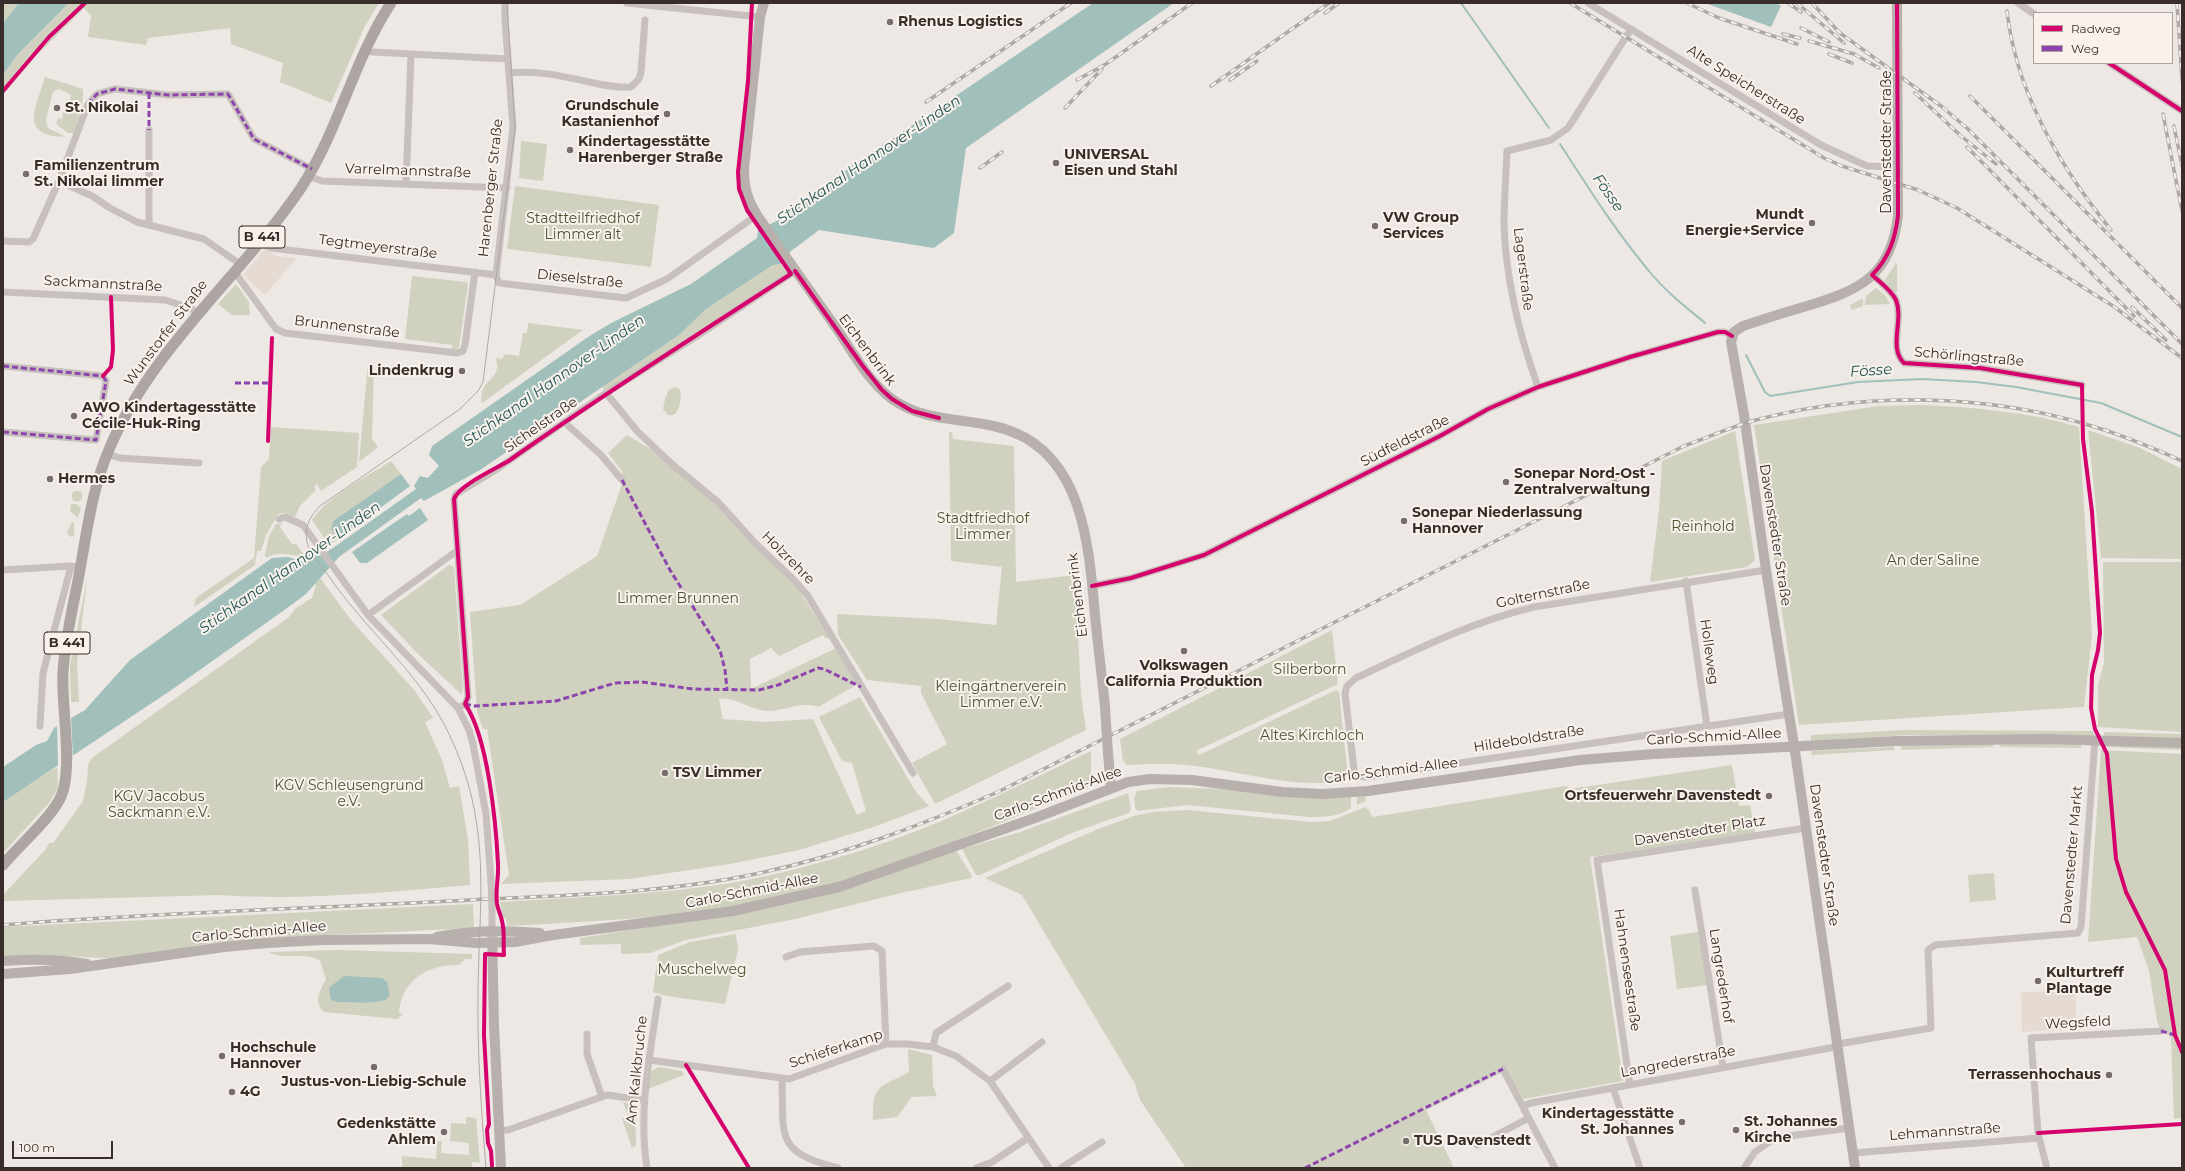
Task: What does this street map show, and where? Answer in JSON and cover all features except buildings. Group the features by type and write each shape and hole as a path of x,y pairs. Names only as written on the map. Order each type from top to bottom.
{"main road":[{"name":"Wunstorfer Straße","path":"3,865 60,801 66,782 63,672 65,650 76,568 91,504 107,454 138,394 166,354 290,203 310,172 365,50 391,3"},
{"name":"Eichenbrink","path":"760,3 760,17 744,183 747,198 795,271 862,365 882,390 892,399 912,411 927,416 988,424 1012,431 1028,440 1046,454 1064,476 1077,504 1087,547 1111,788"},
{"name":"Eichenbrink","path":"760,17 764,3"},
{"name":"Davenstedter Straße","path":"1855,1168 1744,415 1731,348 1732,336 1737,328 1850,292 1872,275 1884,262 1892,246 1896,232 1898,167 1897,3"},
{"name":"Carlo-Schmid-Allee","path":"3,974 92,966 267,943 323,940 429,939 452,942 515,942 553,935 733,911 832,889 898,868 1111,788 1137,781 1174,779 1288,792 1340,793 1368,791 1580,760 1794,747 1897,741 2095,740 2182,743"},
{"name":"Carlo-Schmid-Allee","path":"429,939 456,933 492,931 553,935"},
{"path":"492,931 501,1168"},
{"name":"Carlo-Schmid-Allee","path":"3,961 33,959 69,961 92,966"}],"street":[{"name":"Harenberger Straße","path":"496,277 513,127 505,3"},
{"path":"627,3 760,17"},
{"name":"Alte Speicherstraße","path":"1588,3 1820,145 1867,166 1898,167"},
{"path":"2018,3 2033,13"},
{"path":"509,73 523,71 550,74 604,85 631,87 639,80 641,72 645,20"},
{"name":"Lagerstraße","path":"1538,387 1517,321 1508,267 1504,225 1507,151 1551,140 1568,128 1631,29"},
{"path":"365,50 372,52 411,55 508,60"},
{"path":"406,184 411,55"},
{"path":"2111,64 2182,111"},
{"path":"3,241 29,242 32,239 59,181 88,104 94,96 115,89 168,95 228,94 254,139 310,172"},
{"path":"149,130 149,225"},
{"name":"Varrelmannstraße","path":"310,172 322,181 507,188"},
{"name":"Brunnenstraße","path":"59,181 92,196 127,217 149,225 204,239 237,267 276,329 285,333 457,353 463,351 465,345 475,272"},
{"name":"Dieselstraße","path":"496,277 502,283 626,298 672,276 757,215"},
{"name":"Tegtmeyerstraße","path":"259,241 271,248 475,272 496,277"},
{"name":"Sichelstraße","path":"458,708 465,704 468,697 454,500 456,494 497,469 606,393 697,336 795,271"},
{"name":"Schörlingstraße","path":"1872,275 1888,290 1896,301 1897,350 1899,359 1904,363 1980,368 2082,385"},
{"name":"Sackmannstraße","path":"3,292 165,300 190,308 199,314"},
{"name":"Südfeldstraße","path":"1092,586 1137,577 1204,555 1440,436 1488,409 1538,387 1642,353 1718,332 1725,332 1732,336"},
{"path":"3,366 103,376 106,381 96,440 3,432"},
{"name":"Holzrehre","path":"606,393 638,432 673,465 719,503 756,544 793,579 808,596 913,773"},
{"path":"564,422 601,454 622,480"},
{"path":"107,454 120,458 199,463"},
{"path":"279,519 285,517 303,525 324,552 368,615 458,708 469,730 473,744 486,814 491,881 492,931"},
{"path":"368,615 458,550"},
{"path":"3,570 76,568"},
{"name":"Wunstorfer Straße","path":"40,726 44,672 76,568"},
{"name":"Golternstraße","path":"1345,693 1346,686 1356,678 1469,626 1505,614 1534,607 1686,581 1766,570"},
{"name":"Holleweg","path":"1686,581 1707,726"},
{"name":"Hildeboldstraße","path":"1345,693 1354,770 1357,776 1361,777 1789,714"},
{"name":"Davenstedter Markt","path":"1838,1045 1931,1028 1927,959 1928,950 1935,945 2078,933 2081,927 2095,740"},
{"name":"Davenstedter Platz","path":"1598,860 1806,828"},
{"name":"Hahnenseestraße","path":"1598,860 1630,1085"},
{"name":"Langrederhof","path":"1695,890 1722,1067"},
{"path":"786,957 800,952 874,946 882,951 886,1044"},
{"path":"933,1047 936,1033 1008,986"},
{"name":"Am Kalkbruche","path":"647,1168 642,1128 643,1100 658,998"},
{"name":"Wegsfeld","path":"2048,1168 2039,1138 2031,1038 2161,1031"},
{"path":"587,1034 587,1054 602,1097"},
{"path":"990,1081 1042,1042"},
{"name":"Schieferkamp","path":"649,1060 782,1079 804,1074 863,1051 886,1044 908,1044 933,1047 962,1059 990,1081 1049,1168"},
{"name":"Langrederstraße","path":"1523,1106 1838,1045"},
{"path":"1503,1069 1555,1168"},
{"path":"782,1079 784,1132 788,1143 801,1156 838,1168"},
{"path":"1614,1088 1640,1168"},
{"path":"499,1130 508,1130 602,1097 615,1096 643,1100"},
{"path":"1477,1145 1529,1118"},
{"path":"1744,1168 1754,1152 1775,1138 1849,1128"},
{"path":"976,1168 992,1162 1028,1138"},
{"name":"Lehmannstraße","path":"1852,1153 2039,1138"},
{"path":"1061,1168 1102,1142"}],"green space":[{"path":"3,3 19,3 3,23"},
{"path":"69,3 379,3 365,26 331,103 280,82 283,63 231,44 230,28 148,38 146,45 88,37 91,16 84,8 35,57 3,95 3,75 17,55"},
{"path":"45,77 83,89 81,112 73,133 68,133 56,124 58,118 62,119 66,100 70,100 71,95 59,89 53,92 46,120 48,128 66,137 41,132 36,126 34,118 35,109"},
{"path":"521,141 547,144 543,181 519,178"},
{"name":"Stadtteilfriedhof Limmer alt","path":"515,186 659,205 651,267 507,249"},
{"path":"1896,263 1897,292 1894,292 1885,280"},
{"path":"781,264 789,275 606,393 602,387 679,335 706,309 773,265"},
{"path":"412,276 466,282 468,284 459,348 452,350 452,345 405,339"},
{"path":"236,284 249,302 250,315 232,315 218,304"},
{"path":"1876,288 1885,295 1890,304 1865,305 1866,296"},
{"path":"1863,298 1863,306 1851,310 1850,305"},
{"path":"528,323 583,330 482,403 481,396 484,386 496,373 496,358 502,359 505,354 519,356 523,333 527,333"},
{"path":"368,363 374,363 372,439 378,447 359,462"},
{"path":"676,387 681,393 679,407 674,415 668,415 663,409 665,399 669,389"},
{"name":"An der Saline","path":"1922,405 2001,411 2079,427 2092,635 2084,707 1799,725 1754,425 1878,406"},
{"path":"271,427 359,433 357,467 321,491 317,484 314,486 316,490 300,506 295,517 284,513 278,514 266,535 261,551 257,551 255,565 194,607 196,598 254,558 261,467 269,459"},
{"path":"2088,430 2140,448 2182,469 2182,559 2101,558"},
{"name":"Reinhold","path":"1735,431 1755,560 1747,567 1650,582 1659,510 1662,461"},
{"name":"Kleingärtnerverein Limmer e.V.","path":"949,432 952,432 953,439 1014,446 1016,582 1075,575 1081,694 1086,730 935,804 912,763 947,744 921,693 921,686 867,680 838,635 837,614 938,619 996,625 1002,567 951,561"},
{"name":"Limmer Brunnen","path":"627,435 659,454 715,502 799,590 830,639 825,638 823,635 779,656 771,648 750,659 751,689 836,648 855,682 853,687 818,707 805,705 768,711 756,709 737,701 719,699 723,719 765,722 813,719 857,815 866,811 852,763 842,761 819,717 860,697 916,792 929,806 874,827 799,850 730,864 629,879 501,884 509,875 487,729 483,729 477,712 470,612 520,605 597,556 621,487 622,471 608,453"},
{"path":"391,461 401,474 333,521 331,529 338,539 329,545 312,520 319,511 337,495"},
{"path":"77,490 81,492 83,496 81,500 77,502 73,500 71,496 73,492"},
{"path":"71,504 76,504 81,508 78,518 70,511"},
{"path":"74,522 74,536 71,537 67,533 71,523"},
{"path":"282,523 280,527 292,544 296,544 306,557 304,558 280,554 266,558 265,555 269,536 276,524"},
{"path":"2103,562 2182,562 2182,732 2098,727 2098,685 2104,663"},
{"path":"449,565 453,566 454,569 463,691 461,694 418,654 381,615"},
{"path":"320,578 351,620 415,691 433,718 425,722 442,760 450,788 459,786 468,839 470,885 345,895 251,897 220,895 3,901 3,895 46,849 49,843 53,843 83,801 87,781 88,765 92,758 289,617 296,608 312,598 316,585 315,583"},
{"path":"87,579 77,664 79,702 71,702 70,665"},
{"path":"1332,630 1338,684 1196,751 1199,755 1336,690 1339,692 1348,778 1332,782 1293,782 1211,768 1168,764 1127,765 1123,761 1120,739"},
{"path":"1906,730 2093,731 2095,736 1907,735 1811,741 1811,735"},
{"path":"2104,732 2182,734 2182,740 2104,736"},
{"path":"1993,744 1993,747 1901,750 1901,746"},
{"path":"2001,744 2081,744 2081,748 2000,747"},
{"path":"2104,745 2182,748 2182,750 2104,747"},
{"path":"1894,747 1894,750 1812,755 1811,751"},
{"path":"2101,750 2182,754 2182,1118 2174,1119 2171,1037 2160,1029 2157,1021 2149,971 2137,937 2088,942"},
{"path":"1091,751 1091,786 936,849 896,864 817,889 776,899 710,911 676,915 507,926 506,918 503,918 500,902 636,894 704,887 738,882 814,864 878,845 939,822"},
{"path":"1732,765 1739,806 1750,805 1755,833 1590,857 1623,1081 1523,1099 1507,1070 1426,1110 1454,1168 1186,1168 1140,1100 1135,1084 1022,895 985,878 1098,829 1134,816 1152,812 1187,810 1311,822 1330,821 1365,807 1369,810 1372,817 1566,786 1570,789"},
{"path":"57,767 58,788 49,803 3,853 3,801"},
{"path":"1169,787 1222,789 1293,797 1351,797 1351,808 1336,815 1326,817 1309,817 1187,805 1138,811 1135,808 1134,798 1137,791"},
{"path":"1128,793 1131,809 1129,813 1074,832 980,875 976,875 962,849 1017,833"},
{"path":"1365,795 1366,801 1357,805 1357,796"},
{"path":"956,850 972,876 971,878 901,893 795,919 686,940 650,953 621,954 621,944 580,945 580,938 757,910"},
{"path":"1994,873 1996,900 1970,902 1968,875"},
{"path":"473,904 474,928 329,935 206,944 122,959 46,955 3,957 3,927"},
{"path":"1699,932 1707,985 1677,989 1670,936"},
{"name":"Muschelweg","path":"736,934 738,950 725,1004 666,996 653,992 658,955 690,942"},
{"path":"338,950 472,954 472,959 465,959 459,965 437,967 418,976 405,991 401,1001 399,1013 403,1014 397,1019 324,1012 318,1000 326,979 320,961 314,958 301,956 275,955 269,952"},
{"path":"908,1049 932,1055 933,1086 937,1096 912,1097 897,1117 873,1120 874,1099 876,1093 885,1084 909,1072"},
{"path":"659,1067 682,1071 684,1075 648,1089 651,1071"},
{"path":"623,1102 634,1105 635,1107 636,1146 632,1148 622,1119 628,1116"},
{"path":"466,1117 476,1118 480,1163 472,1162 472,1168 402,1168 402,1156 436,1159 437,1141 442,1141 441,1153 469,1155 469,1143 450,1141 451,1123 466,1124"}],"shaded area":[{"path":"265,248 276,256 297,258 265,295 243,275"},
{"path":"2075,990 2077,1029 2022,1032 2021,992"}],"water":[{"path":"19,3 69,3 17,55 3,75 3,23"},
{"name":"Stichkanal Hannover-Linden","path":"1093,3 1174,3 966,148 954,233 934,248 819,230 791,251 781,264 773,265 706,309 679,335 480,470 424,501 421,498 339,557 306,594 283,611 170,691 3,802 3,767 36,745 47,741 54,728 85,710 130,660 272,558 288,557 301,561 314,549 320,556 333,548 416,489 414,486 420,476 428,478 439,466 429,455 432,446 591,335 613,322 691,284 757,238 758,230 789,215 790,208"},
{"path":"1705,3 1776,3 1781,6 1771,27"},
{"path":"401,474 410,486 338,539 331,529 333,521"},
{"path":"420,508 428,520 367,563 360,563 352,552 407,514 409,516"},
{"path":"344,976 382,978 387,982 389,996 388,998 378,1002 364,1003 337,1002 331,1000 329,988"}],"pier":[{"path":"71,716 73,759 58,769 57,724"}],"waterway":[{"name":"Fösse","path":"1461,3 1549,128"},
{"name":"Fösse","path":"1560,144 1603,209 1637,256 1662,285 1705,323"},
{"name":"Fösse","path":"1746,355 1765,392 1770,396 1858,382 1922,379 1976,382 2016,387 2101,403 2182,437"}],"tram line":[{"path":"486,1168 478,1033 481,886 480,854 477,823 470,792 460,760 445,726 433,706 420,686 357,613 316,559 308,546 306,531 313,514 320,506 460,409 478,391 483,382 515,127 507,3"}],"railway":[{"path":"926,102 1071,3"},
{"path":"1077,80 1106,64 1192,3"},
{"path":"1211,86 1329,3"},
{"path":"1325,13 1339,3"},
{"path":"1570,3 1824,158 1842,166 1918,190 1957,208 2113,306 2182,358"},
{"path":"1687,3 1719,18 1797,44"},
{"path":"1788,3 1801,12"},
{"path":"1797,3 1844,43"},
{"path":"1812,3 1840,33 1941,106 1968,129 2182,344"},
{"path":"2177,3 2182,80"},
{"path":"2007,11 2012,41 2020,71 2030,99 2043,127 2074,181 2111,230"},
{"path":"1801,28 1829,42"},
{"path":"1783,34 1800,38"},
{"path":"1809,41 1854,54 1879,68"},
{"path":"1829,54 1852,63"},
{"path":"1230,80 1257,61"},
{"path":"1065,108 1102,69"},
{"path":"1915,93 1961,136 1996,164"},
{"path":"1970,96 2182,308"},
{"path":"2163,114 2182,211"},
{"path":"2174,126 2182,166"},
{"path":"1967,147 2134,316"},
{"path":"980,168 1002,152"},
{"path":"2132,307 2166,340"},
{"path":"3,925 171,914 605,893 683,886 760,873 791,866 882,838 941,816 1000,791 1684,446 1752,421 1794,411 1836,404 1880,401 1924,400 1968,402 2054,416 2095,427 2139,442 2182,461"}],"marked path":[{"path":"88,104 97,94 115,89 168,95 228,94 254,139 312,169"},
{"path":"149,93 149,130"},
{"path":"3,366 103,376"},
{"path":"3,432 96,440 106,381 103,376"},
{"path":"235,383 271,383"},
{"path":"622,480 670,570 720,650 725,670 727,689"},
{"path":"465,704 475,706 556,701 615,683 642,682 693,689 759,690 778,685 818,668 824,669 861,687"},
{"path":"2161,1031 2175,1035"},
{"path":"1305,1168 1503,1069"}],"cycle path":[{"path":"3,91 49,37 85,3"},
{"path":"492,1166 487,1130 489,1124 484,1035 485,954 504,955 504,934 503,925 497,906 498,864 493,804 480,737 465,704 468,697 454,499 457,494 470,483 510,460 615,389 791,274 747,210 739,189 738,172 748,81 752,3"},
{"path":"1897,3 1898,216 1895,233 1887,255 1872,275 1889,290 1896,300 1898,308 1897,350 1899,357 1904,363 1980,368 2082,385 2083,439 2092,512 2100,633 2098,650 2092,675 2091,708 2095,729 2107,754 2116,859 2126,892 2165,970 2175,1035 2182,1052"},
{"path":"2111,64 2182,111"},
{"path":"795,271 862,365 882,390 892,399 912,411 939,418"},
{"path":"103,376 111,367 113,350 111,297"},
{"path":"1092,586 1131,578 1204,555 1440,436 1488,409 1538,387 1630,357 1718,332 1725,332 1732,336"},
{"path":"268,441 272,338"},
{"path":"686,1065 749,1168"},
{"path":"2038,1133 2182,1124"}],"place":[{"name":"Rhenus Logistics","path":"890,22"},
{"name":"St. Nikolai","path":"57,108"},
{"name":"Grundschule Kastanienhof","path":"667,114"},
{"name":"Kindertagesstätte Harenberger Straße","path":"570,150"},
{"name":"UNIVERSAL Eisen und Stahl","path":"1056,163"},
{"name":"Familienzentrum St. Nikolai limmer","path":"26,174"},
{"name":"Mundt Energie+Service","path":"1812,223"},
{"name":"VW Group Services","path":"1375,226"},
{"name":"Lindenkrug","path":"462,371"},
{"name":"AWO Kindertagesstätte Cécile-Huk-Ring","path":"74,416"},
{"name":"Hermes","path":"50,479"},
{"name":"Sonepar Nord-Ost - Zentralverwaltung","path":"1506,482"},
{"name":"Sonepar Niederlassung Hannover","path":"1404,521"},
{"name":"Volkswagen California Produktion","path":"1184,651"},
{"name":"TSV Limmer","path":"665,773"},
{"name":"Ortsfeuerwehr Davenstedt","path":"1769,796"},
{"name":"Kulturtreff Plantage","path":"2038,981"},
{"name":"Hochschule Hannover","path":"222,1056"},
{"name":"Justus-von-Liebig-Schule","path":"374,1067"},
{"name":"Terrassenhochaus","path":"2109,1075"},
{"name":"4G","path":"232,1092"},
{"name":"Kindertagesstätte St. Johannes","path":"1682,1122"},
{"name":"St. Johannes Kirche","path":"1736,1130"},
{"name":"Gedenkstätte Ahlem","path":"444,1132"},
{"name":"TUS Davenstedt","path":"1406,1141"}],"park label":[{"name":"Stadtfriedhof Limmer","path":"983,528"},
{"name":"Silberborn","path":"1310,670"},
{"name":"Altes Kirchloch","path":"1312,736"},
{"name":"KGV Schleusengrund e.V.","path":"349,794"},
{"name":"KGV Jacobus Sackmann e.V.","path":"159,806"}]}
